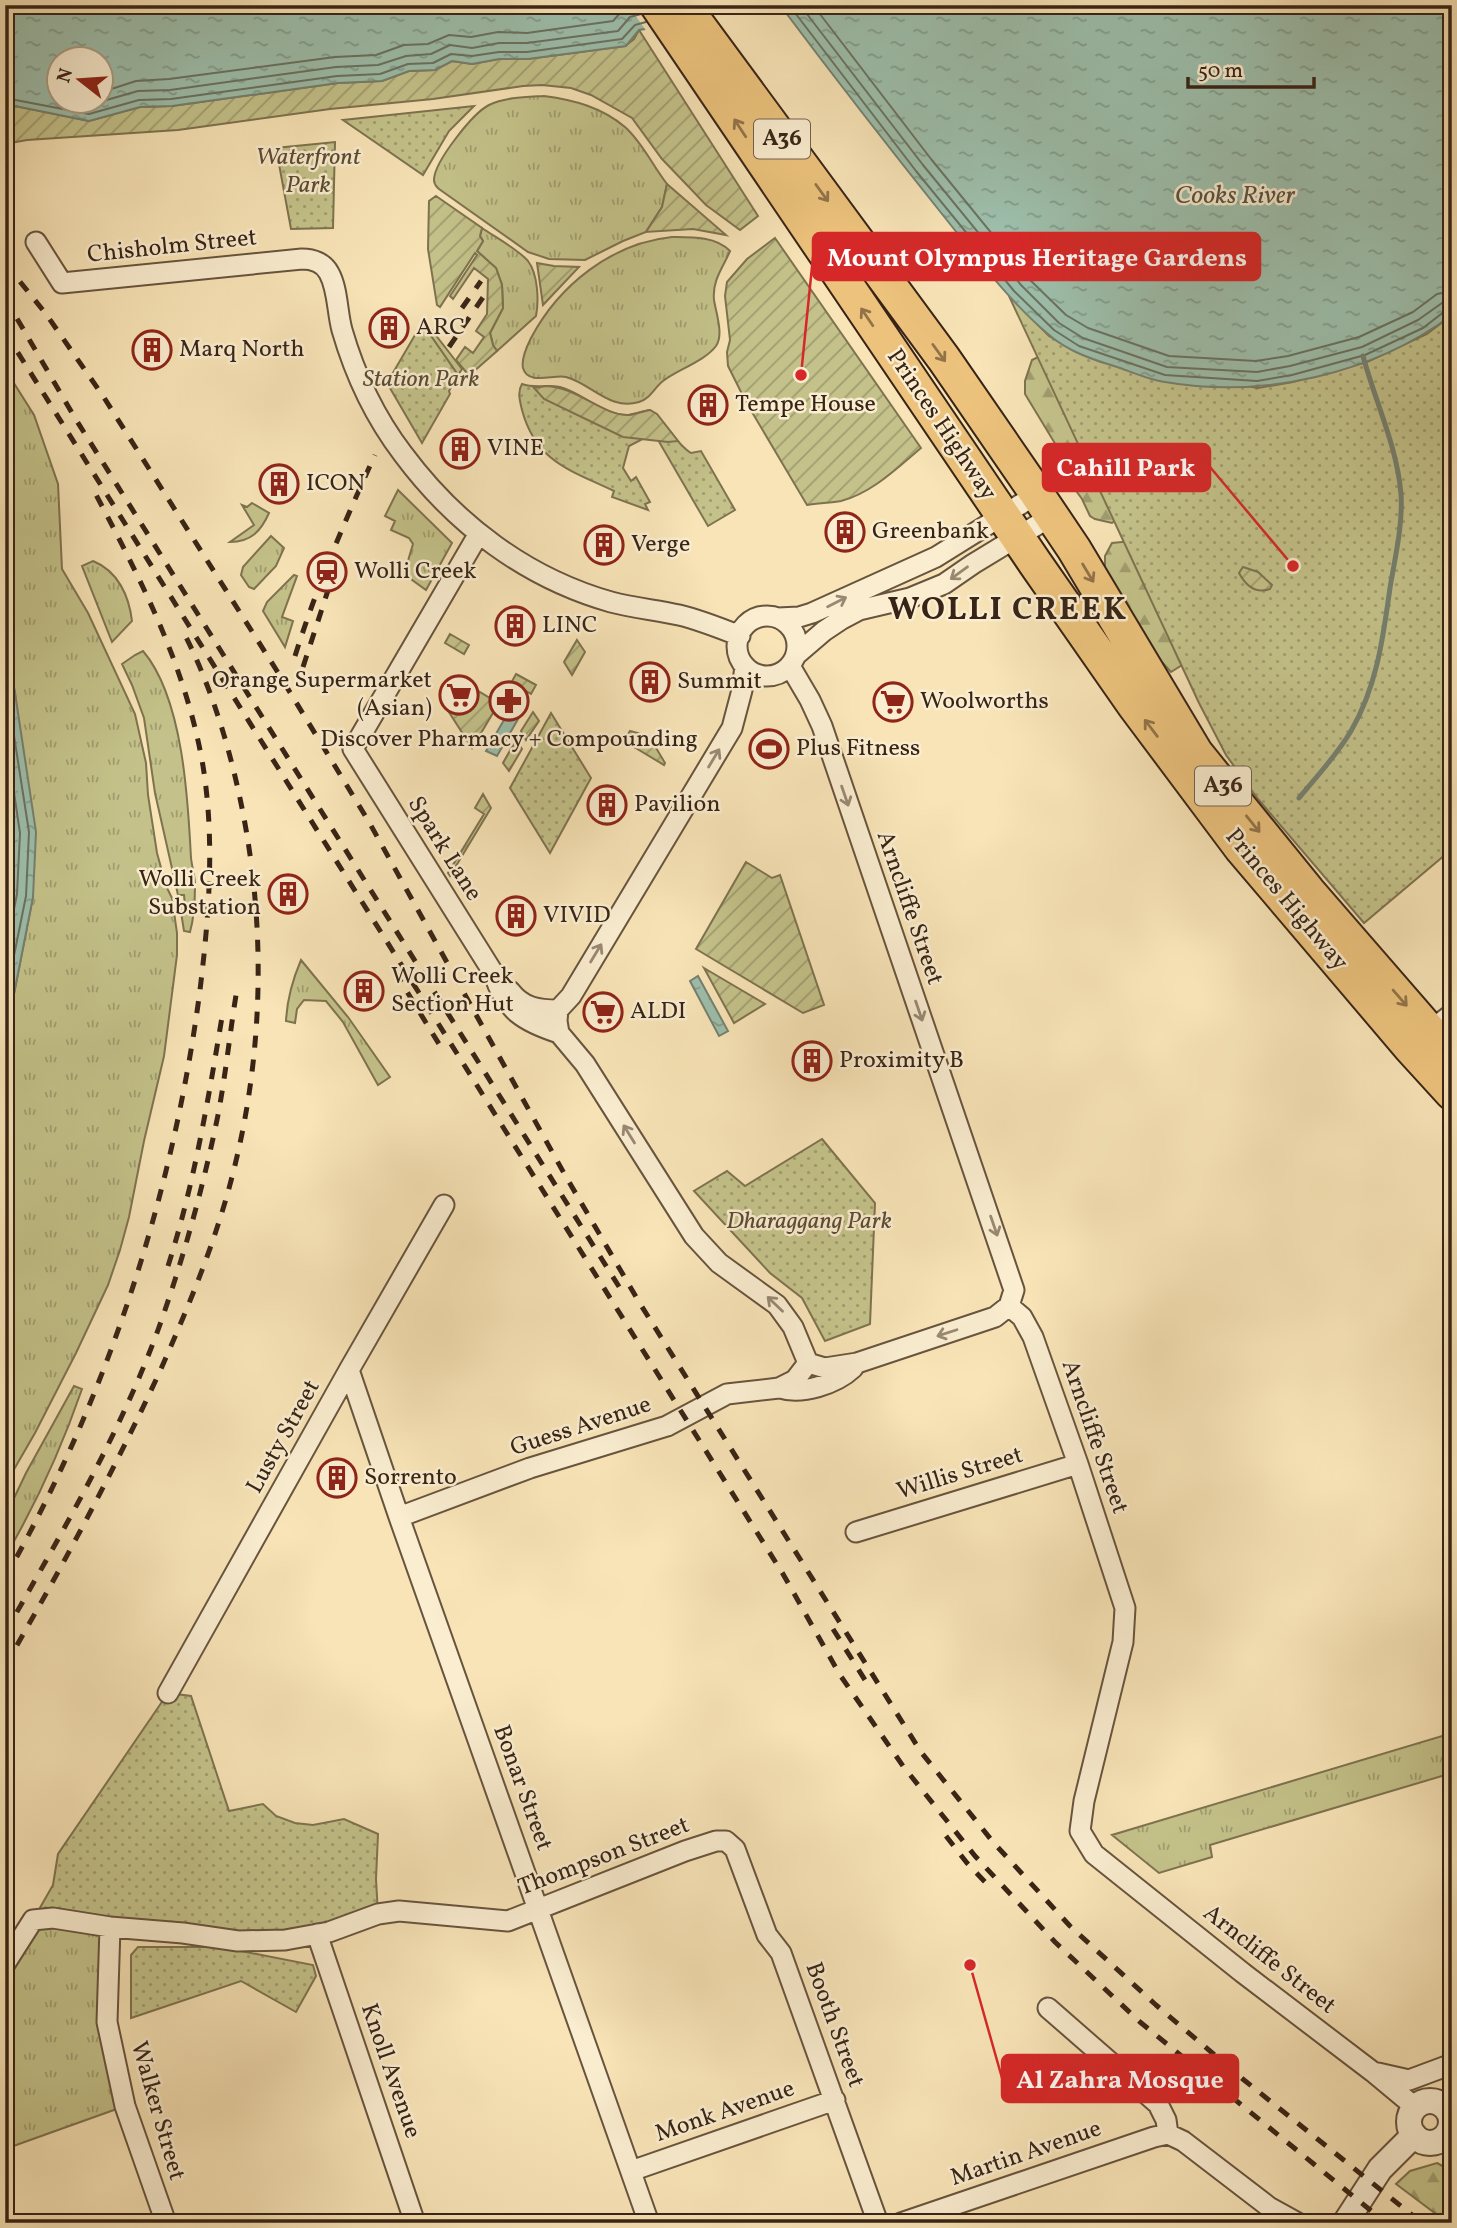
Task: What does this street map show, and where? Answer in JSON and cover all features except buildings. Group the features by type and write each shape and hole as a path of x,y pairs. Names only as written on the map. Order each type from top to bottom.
{"highway":[{"name":"Princes Highway","path":"678,15 944,359 1045,505 1196,753 1308,891 1452,1057"},
{"name":"Princes Highway","path":"678,15 757,156 1134,705 1241,848 1430,1031 1452,1093"}],"street":[{"name":"Chisholm Street","path":"36,242 62,283 302,260 320,263 330,274 348,349 368,400 384,428 419,476 478,534"},
{"path":"1009,526 944,584 909,598 859,610 842,619 824,631 773,676 753,673 745,666 738,652 740,636 748,623 755,619 799,617 812,613 1009,526 1045,505"},
{"path":"478,534 529,568 579,591 626,606 696,619 740,636"},
{"name":"Spark Lane","path":"478,534 354,749 517,1014 525,1020 559,1033"},
{"path":"778,618 792,629 796,638 793,661"},
{"name":"Arncliffe Street","path":"793,661 822,726 1011,1276 1014,1290 1009,1307 1022,1317 1033,1337 1125,1608 1123,1642 1083,1801 1080,1831 1094,1854 1415,2107"},
{"path":"745,666 732,728 571,996 558,1010 557,1021 559,1033 585,1064 694,1236 719,1264 777,1305 793,1327 808,1363 795,1380 779,1388"},
{"name":"Spark Lane","path":"494,974 521,1004 542,1010 558,1010"},
{"name":"Lusty Street","path":"169,1693 444,1205"},
{"name":"Guess Avenue","path":"808,1363 825,1368 857,1363 995,1317 1009,1307"},
{"name":"Guess Avenue","path":"399,1517 530,1468 667,1426 727,1394 779,1388 787,1391 821,1385 839,1378 857,1363"},
{"name":"Bonar Street","path":"349,1370 649,2223"},
{"name":"Willis Street","path":"856,1532 1078,1464"},
{"name":"Thompson Street","path":"5,1964 33,1920 53,1917 110,1927 238,1941 285,1940 317,1934 378,1914 399,1911 508,1921 716,1841 726,1840 735,1849"},
{"name":"Booth Street","path":"735,1849 767,1935 781,1953 878,2223"},
{"name":"Walker Street","path":"110,1927 107,2022 125,2106 166,2223"},
{"name":"Knoll Avenue","path":"317,1934 415,2223"},
{"path":"1048,2008 1158,2104 1166,2120 1168,2134 1183,2141 1272,2215 1298,2223"},
{"path":"1373,2072 1409,2080 1452,2064"},
{"name":"Monk Avenue","path":"631,2171 835,2100"},
{"path":"1427,2101 1449,2103 1449,2139 1430,2143 1414,2136 1409,2124 1411,2112 1415,2107 1427,2101"},
{"name":"Martin Avenue","path":"901,2223 1168,2134"},
{"path":"1345,2223 1380,2169 1414,2136"}],"green space":[{"path":"639,30 758,216 740,230 706,205 662,159 632,118 591,95 571,88 523,86 178,130 27,140 5,144 5,104 46,112 46,116 64,116 89,121 116,116 116,114 140,107 172,106 338,83 382,81 409,71 435,70 452,61 472,64 499,59 528,59 625,46 634,39"},
{"path":"544,96 597,109 616,120 637,140 667,184 662,207 646,232 585,260 549,259 528,252 435,185 436,172 447,150 482,110 502,100"},
{"path":"474,106 449,131 423,175 343,120"},
{"name":"Waterfront Park","path":"335,142 333,228 291,229 276,148"},
{"path":"667,184 726,235 693,229 646,232 662,207"},
{"path":"436,196 482,228 480,236 483,241 477,251 496,268 502,285 503,308 490,333 497,351 472,373 466,372 456,360 465,347 473,353 484,337 476,331 487,314 488,279 474,268 453,299 450,296 477,255 475,253 440,307 437,305 428,249 429,201"},
{"path":"482,228 528,261 537,288 536,316 497,351 490,333 503,308 502,285 496,268 477,251 483,241 480,236"},
{"path":"672,237 711,240 730,251 715,286 714,300 719,336 711,351 663,381 646,398 629,404 610,400 566,377 536,378 526,373 523,361 531,338 556,301 572,284 608,258 629,248"},
{"path":"775,238 921,448 874,486 841,501 807,505 746,402 728,366 730,340 725,296 727,282 747,259"},
{"path":"537,263 579,267 543,305"},
{"path":"1009,296 1049,336 1076,352 1101,362 1258,388 1293,382 1367,362 1427,334 1452,315 1452,849 1364,923 1258,799 1226,755 1199,703"},
{"path":"424,320 462,369 458,375 422,323"},
{"name":"Station Park","path":"422,323 458,375 422,443 387,383"},
{"path":"1044,354 1128,510 1112,523 1090,516 1069,481 1065,460 1025,394 1025,381 1032,360"},
{"path":"5,369 34,415 58,484 62,569 88,613 135,714 146,763 157,853 172,898 177,955 164,1056 120,1250 108,1285 76,1353 5,1485 5,1023 12,1004 33,897 15,693 5,642"},
{"path":"522,384 560,387 619,414 628,415 650,410 685,449 691,453 701,451 735,510 708,526 654,433 629,446 623,468 631,481 636,477 650,502 645,504 648,510 612,497 614,491 569,470 536,442 522,410 519,393"},
{"path":"546,386 568,391 619,414 629,415 650,410 657,414 678,441 623,437 544,399 534,388"},
{"path":"398,490 452,543 426,590 404,574 413,544 409,538 391,530 395,521 385,516"},
{"path":"252,503 269,513 266,519 259,530 249,538 230,542 254,525 242,505 247,507"},
{"path":"271,536 284,548 276,566 254,589 249,587 241,575 243,567"},
{"path":"1132,541 1198,655 1171,672 1161,661 1105,570 1105,556 1112,543"},
{"path":"93,561 102,565 116,578 125,594 130,612 132,621 112,642 82,566"},
{"path":"1243,567 1258,572 1272,585 1270,589 1256,590 1248,585 1239,573"},
{"path":"294,575 297,576 282,617 293,621 285,647 263,611 267,602"},
{"path":"450,634 469,645 464,654 445,643"},
{"path":"577,640 585,652 572,675 564,662"},
{"path":"143,651 167,695 181,750 195,882 190,932 184,931 180,906 185,906 184,895 178,895 155,793 144,718 122,664"},
{"path":"516,674 536,685 531,694 511,683"},
{"path":"460,680 493,700 491,704 496,708 472,748 445,706"},
{"path":"533,712 539,721 526,740 521,731"},
{"path":"551,713 591,778 550,853 510,788"},
{"path":"630,731 649,736 664,765 624,741"},
{"path":"516,740 522,749 509,771 503,763"},
{"path":"483,794 491,808 450,876 448,873 484,814 475,808"},
{"path":"746,862 772,878 780,875 824,1005 803,1013 696,949"},
{"path":"301,960 348,1017 390,1077 378,1085 343,1022 326,1001 304,1000 297,1009 295,1023 286,1021 290,990"},
{"path":"704,968 765,1004 734,1023"},
{"name":"Dharaggang Park","path":"822,1139 875,1203 870,1324 825,1341 802,1298 770,1273 694,1191 727,1171 745,1186"},
{"path":"74,1386 82,1389 66,1432 38,1496 5,1557 5,1517"},
{"path":"168,1693 191,1696 229,1811 263,1804 276,1816 295,1823 313,1825 344,1819 378,1834 378,1914 285,1940 33,1920 53,1885 58,1854"},
{"path":"1452,1733 1452,1773 1210,1845 1212,1857 1159,1873 1112,1835"},
{"path":"33,1920 110,1927 107,2022 125,2106 5,2149 5,1964"},
{"path":"138,1947 220,1947 313,1965 316,1976 296,2012 241,1981 131,2018 131,1955"},
{"path":"1437,2163 1452,2171 1452,2223 1448,2223 1396,2184 1410,2171"}],"water":[{"path":"5,5 687,5 663,26 639,30 626,46 472,64 452,61 435,70 409,71 382,81 338,83 172,106 140,107 116,114 116,46 46,46 46,112 5,104"},
{"name":"Cooks River","path":"780,5 1452,5 1452,315 1421,336 1388,353 1352,367 1278,384 1240,387 1165,382 1073,351 1034,321 994,279"},
{"path":"64,116 107,116 89,121"},
{"path":"5,642 36,832 33,897 12,1004 5,1023"},
{"path":"512,706 522,712 497,756 486,751"},
{"path":"698,976 728,1031 719,1036 690,981"}],"pier":[{"path":"628,5 691,5 665,29 647,32"}],"waterway":[{"path":"1299,798 1345,740 1367,697 1381,643 1398,541 1401,517 1399,476 1363,356"}],"railway":[{"path":"5,263 46,314 103,396 277,671 369,822 565,1175 639,1302 921,1752 993,1842 1070,1926 1156,2005 1244,2080 1422,2223"},
{"path":"462,308 481,281"},
{"path":"449,347 488,290"},
{"path":"5,298 75,418 623,1293"},
{"path":"5,332 783,1574 840,1675 903,1766 975,1856 1055,1942 1140,2022 1386,2223"},
{"path":"295,656 332,554 375,455"},
{"path":"5,1578 42,1510 75,1439 131,1294 153,1219 188,1067 206,934 209,822 203,766 195,729 185,693 159,623 93,489"},
{"path":"303,667 332,578"},
{"path":"5,1666 125,1445 161,1369 210,1248 233,1173 243,1129 258,993 258,948 250,858 243,813 227,745 204,678 185,635"},
{"path":"395,972 439,1044"},
{"path":"5,1633 68,1522 107,1446 158,1330 184,1250 212,1142 237,989"},
{"path":"168,1266 193,1174 222,1017"},
{"path":"833,1629 870,1688"},
{"path":"946,1836 987,1884"}],"place":[{"name":"ARC","path":"389,328"},
{"name":"Marq North","path":"152,350"},
{"name":"Mount Olympus Heritage Gardens","path":"801,375"},
{"name":"Tempe House","path":"708,405"},
{"name":"VINE","path":"460,449"},
{"name":"ICON","path":"279,484"},
{"name":"Greenbank","path":"845,532"},
{"name":"Verge","path":"604,545"},
{"name":"Cahill Park","path":"1293,566"},
{"name":"Wolli Creek","path":"327,572"},
{"name":"LINC","path":"515,626"},
{"name":"Summit","path":"650,682"},
{"name":"Orange Supermarket (Asian)","path":"459,695"},
{"name":"Discover Pharmacy + Compounding","path":"509,701"},
{"name":"Woolworths","path":"893,702"},
{"name":"Plus Fitness","path":"769,749"},
{"name":"Pavilion","path":"607,805"},
{"name":"Wolli Creek Substation","path":"288,894"},
{"name":"VIVID","path":"516,916"},
{"name":"Wolli Creek Section Hut","path":"364,991"},
{"name":"ALDI","path":"603,1012"},
{"name":"Proximity B","path":"812,1061"},
{"name":"Sorrento","path":"337,1478"},
{"name":"Al Zahra Mosque","path":"970,1965"}],"district":[{"name":"WOLLI CREEK","path":"1008,611"}]}
